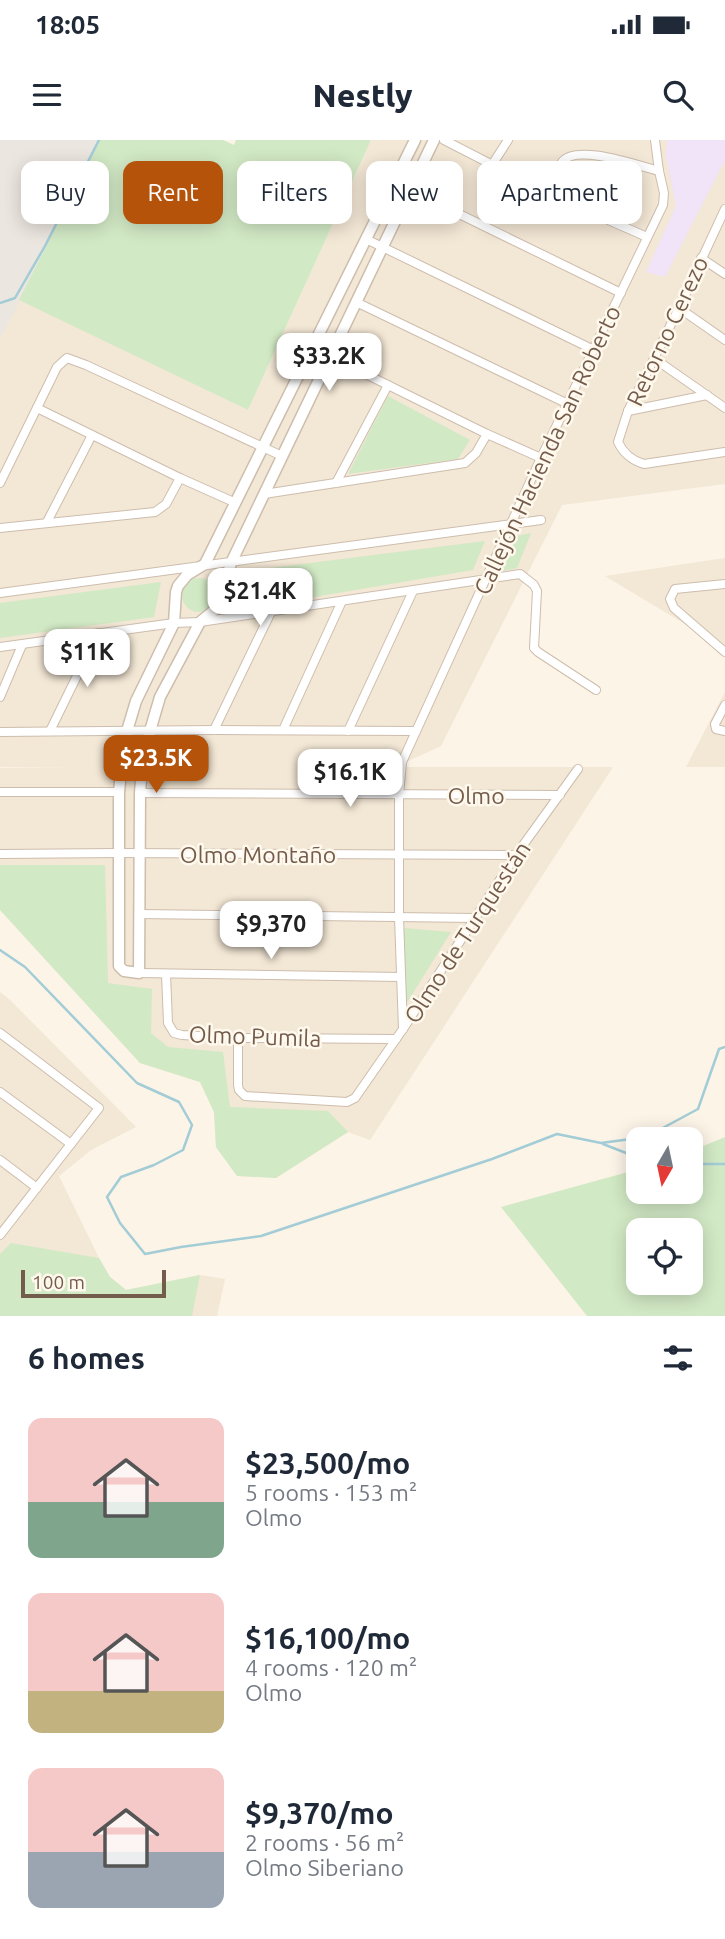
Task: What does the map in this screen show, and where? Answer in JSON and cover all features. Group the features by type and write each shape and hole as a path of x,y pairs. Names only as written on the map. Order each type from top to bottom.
{"street":[{"path":"401,977 124,971 119,966 119,792 127,731 136,701 174,623 178,586 187,575 205,564 415,140"},
{"path":"424,161 434,140"},
{"path":"444,140 484,161"},
{"path":"495,161 508,140"},
{"name":"Callejón Hacienda San Roberto","path":"399,794 403,756 541,458 663,205 655,140"},
{"path":"563,161 568,157 587,155 621,161"},
{"path":"642,166 659,171"},
{"name":"Retorno Cerezo","path":"725,209 628,411 618,442 626,454 644,464 725,452"},
{"path":"463,216 621,293"},
{"path":"139,973 142,767 149,731 160,697 200,622 216,609 219,603 231,563 394,224"},
{"path":"618,224 647,237"},
{"path":"366,239 594,350"},
{"path":"701,258 725,274"},
{"path":"356,302 568,404"},
{"path":"679,308 725,340"},
{"path":"313,348 486,434 541,458"},
{"path":"0,483 58,367 64,360 72,359 282,456"},
{"path":"655,359 725,408"},
{"path":"336,483 388,385"},
{"path":"628,411 707,395"},
{"path":"37,408 236,503"},
{"path":"264,494 465,463 476,453 486,434"},
{"path":"47,522 92,435"},
{"path":"0,528 155,512 166,504 180,478"},
{"path":"0,593 541,520"},
{"path":"0,647 271,612 515,573 534,585 537,591 534,648 596,690"},
{"path":"725,584 675,589 670,599 680,614 725,652"},
{"path":"348,731 413,591"},
{"path":"283,730 342,601"},
{"path":"214,730 271,612"},
{"path":"50,731 98,633"},
{"path":"0,697 22,645"},
{"path":"722,731 715,727 715,722 725,705"},
{"path":"0,732 415,732"},
{"name":"Olmo de Turquestán","path":"238,1038 238,1085 245,1096 347,1102 358,1096 516,855 578,769"},
{"path":"0,792 119,792"},
{"name":"Olmo","path":"141,793 560,795"},
{"path":"399,794 403,1029"},
{"name":"Olmo Montaño","path":"0,854 516,855"},
{"path":"139,914 475,918"},
{"name":"Olmo Pumila","path":"166,974 168,1023 174,1033 238,1038 396,1039"},
{"path":"0,1033 99,1108 1,1233"},
{"path":"0,1092 71,1144"},
{"path":"0,1160 37,1188"}],"shaded area":[{"path":"0,140 100,140 90,161 21,161 21,224 58,224 0,340"},
{"path":"371,140 725,140 725,484 562,505 441,746 395,767 613,767 370,1140 348,1132 276,1178 237,1176 216,1147 214,1112 200,1082 140,1063 0,910 0,768 73,767 0,767 0,340 19,300 248,410 333,224 352,224 352,182"},
{"path":"667,140 725,140 725,160 665,277 646,272 676,206 666,155"},
{"path":"725,558 725,648 605,576"},
{"path":"725,692 725,767 686,767"},
{"path":"0,992 136,1127 91,1150 59,1176 110,1277 126,1290 200,1275 225,1279 217,1316 0,1316"}],"green space":[{"path":"100,140 223,140 234,145 236,140 371,140 352,182 352,161 237,161 237,224 333,224 248,410 19,300 57,224 109,224 109,161 89,161"},
{"path":"388,396 470,440 458,459 348,474"},
{"path":"531,533 517,568 494,573 511,537"},
{"path":"485,541 473,570 221,613 230,573"},
{"path":"199,578 211,583 216,595 211,607 199,612 187,607 182,595 187,583"},
{"path":"161,582 154,617 0,638 0,603"},
{"path":"0,865 105,865 108,983 152,989 151,1033 168,1047 223,1052 230,1107 328,1111 348,1132 276,1178 237,1176 216,1147 214,1112 200,1082 140,1063 0,910"},
{"path":"404,928 451,932 401,1012"},
{"path":"725,1137 725,1316 587,1316 501,1207 626,1173 626,1204 704,1204 704,1146"},
{"path":"11,1243 99,1258 110,1277 126,1290 200,1275 192,1316 0,1316 0,1254"}],"waterway":[{"path":"0,303 15,298 99,140"},
{"path":"0,950 25,967 137,1083 179,1102 192,1125 183,1150 154,1165 121,1177 107,1197 120,1223 145,1254 261,1236 492,1159 557,1134 601,1143 646,1137 698,1109 719,1049 725,1047"},
{"path":"603,1144 626,1153"},
{"path":"704,1164 725,1164"}]}
